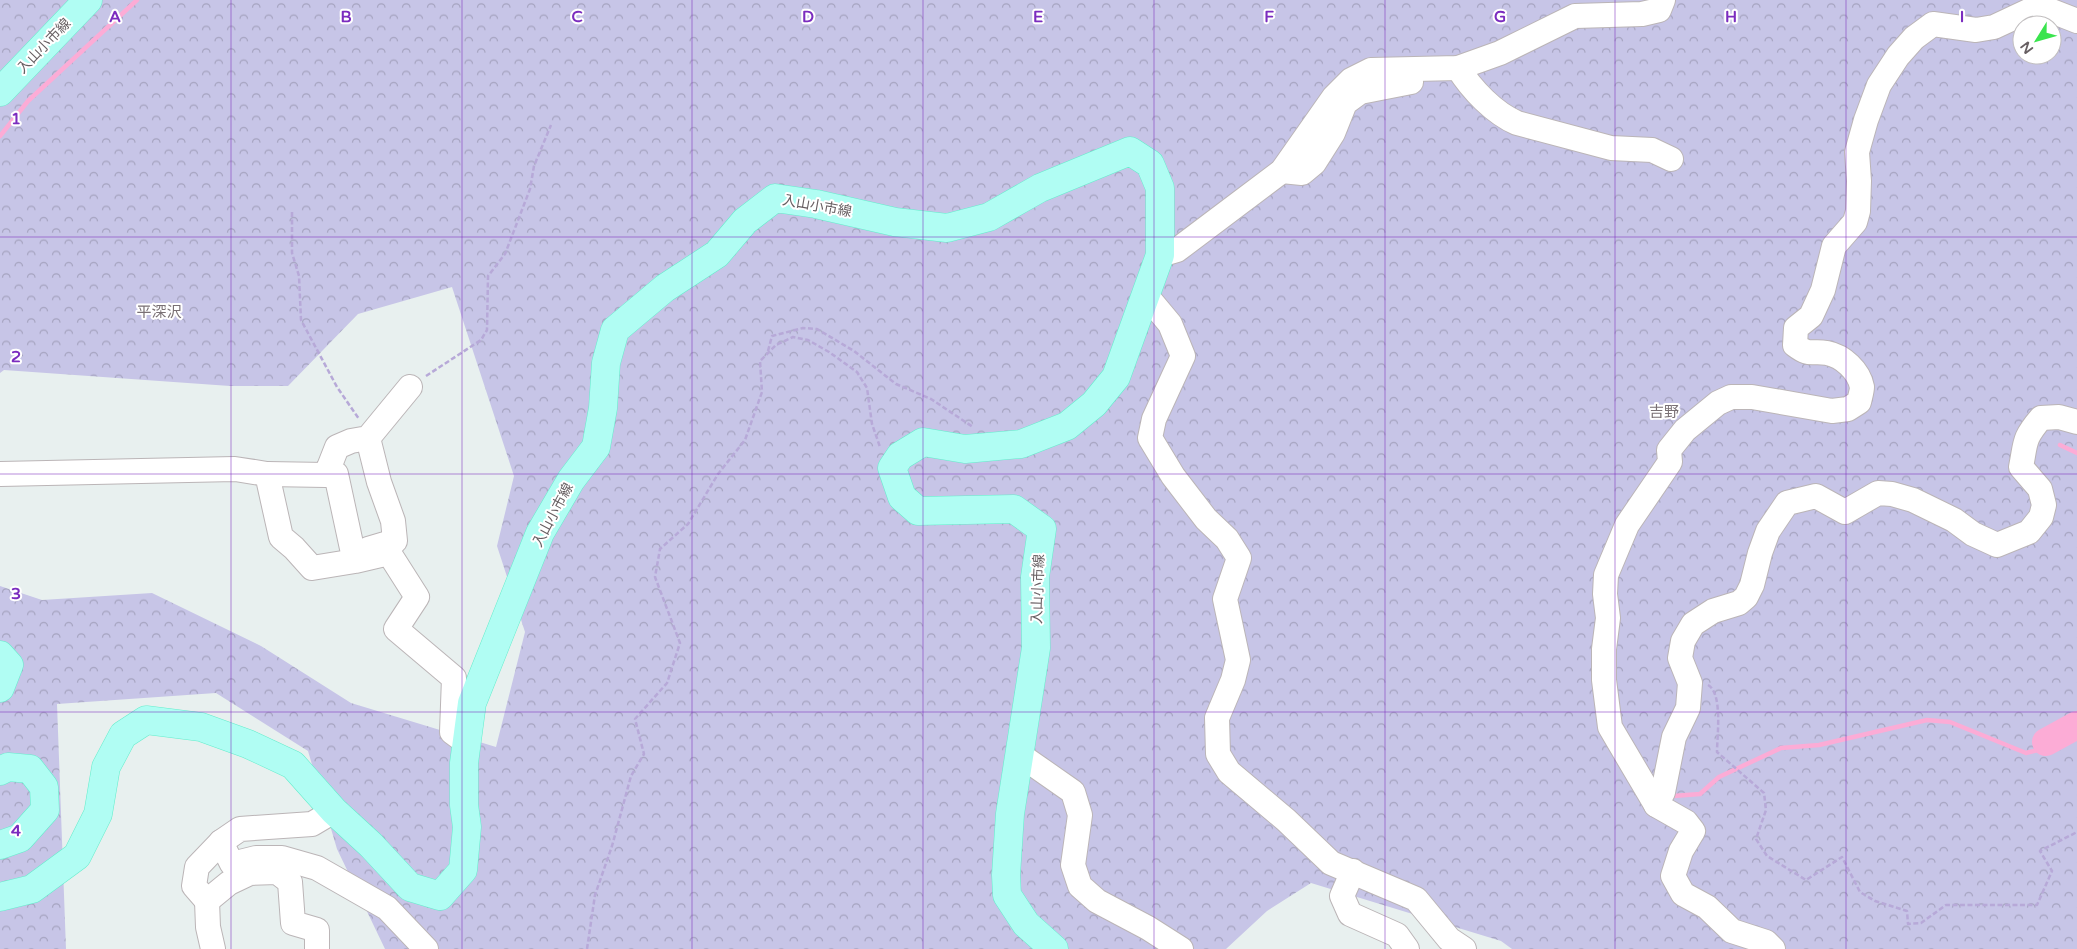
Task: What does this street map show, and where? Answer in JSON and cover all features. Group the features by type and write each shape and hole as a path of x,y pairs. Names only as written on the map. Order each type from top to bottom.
{"main road":[{"name":"入山小市線","path":"0,92 88,0"},
{"name":"入山小市線","path":"0,897 32,889 78,856 98,814 106,767 123,735 146,720 200,727 248,744 293,765 334,811 371,845 410,887 440,896 463,870 467,827 464,805 464,763 472,703 540,533 571,480 596,447 603,408 606,362 615,330 665,288 717,254 744,221 775,198 816,204 895,222 947,228 989,217 1040,188 1130,151 1150,164 1160,188 1160,255 1116,377 1094,404 1067,426 1021,444 965,449 923,442 900,456 892,468 902,497 918,511 1014,509 1042,529 1035,577 1036,648 1010,814 1006,875 1007,895 1026,924 1054,949"},
{"path":"0,655 9,665 0,688"},
{"path":"0,771 8,767 30,769 44,787 45,810 20,838 0,845"}],"street":[{"path":"1160,255 1178,250 1282,171 1334,97 1351,80 1371,70 1448,68 1500,53 1575,16 1642,14 1659,10 1663,0"},
{"path":"1773,949 1766,942 1732,931 1707,907 1683,894 1673,876 1681,851 1692,831 1686,822 1656,805 1610,727 1604,680 1604,649 1608,618 1606,575 1627,525 1670,462 1669,450 1685,430 1718,403 1731,397 1752,397 1832,411 1848,409 1859,402 1862,388 1858,374 1844,360 1828,353 1806,353 1794,345 1796,328 1811,316 1823,290 1834,246 1855,222 1858,211 1859,191 1857,152 1879,85 1903,50 1914,38 1933,24 1976,30 1994,27 2039,6 2077,20"},
{"path":"1448,68 1467,82 1505,118 1517,123 1611,148 1652,150 1671,159"},
{"path":"1145,294 1170,324 1183,356 1154,419 1150,438 1173,476 1206,519 1226,539 1239,558 1225,599 1238,660 1233,680 1217,718 1218,754 1229,772 1286,820 1331,863 1416,899 1449,939 1464,949"},
{"path":"0,474 235,469 267,474 326,475 337,447 351,441 368,438 410,386"},
{"path":"1656,805 1663,792 1674,737 1688,708 1690,683 1680,658 1683,641 1693,624 1713,611 1739,603 1746,597 1752,585 1768,531 1787,502 1816,496 1845,512 1878,493 1892,494 1913,500 1954,520 1973,534 1997,545 2029,532 2041,517 2044,505 2040,489 2021,467 2024,445 2031,430 2041,418 2058,416 2077,422"},
{"path":"267,474 281,537 312,568 354,557 395,541 393,521 379,482 368,438"},
{"path":"328,469 336,474 354,557"},
{"path":"354,557 389,553 417,596 396,629 454,678 452,732 467,743"},
{"path":"1020,755 1073,792 1080,815 1073,865 1080,886 1097,901 1148,928 1181,949"},
{"path":"213,949 208,927 208,901 194,886 197,867 221,842 240,829 312,824 334,811"},
{"path":"221,842 232,864 256,858 282,858 317,868 387,908 426,949"},
{"path":"1353,871 1342,896 1350,914 1397,935 1407,949"},
{"path":"208,901 229,883 250,873 277,872 290,882 292,922 317,930 316,949"}],"path":[{"path":"410,386 481,340 488,330 488,276 505,254 530,189 534,166 551,125"},
{"path":"292,212 292,253 298,276 301,320 338,387 356,412 368,438"},
{"path":"768,353 772,336 803,328 817,329 854,351 896,384 931,399 976,430"},
{"path":"587,949 595,894 612,846 631,776 644,754 635,719 667,683 680,643 655,576 660,549 688,524 718,474 745,440 762,392 760,361 776,345 793,338 808,340 830,352 857,372 866,388 872,424 881,449 887,457 900,456"},
{"path":"1690,683 1701,680 1712,687 1718,702 1717,752 1764,793 1766,810 1756,838 1767,856 1806,880 1842,857 1860,892 1875,902 1907,911 1908,924 1921,923 1946,905 2037,905 2052,871 2040,851 2077,832"}],"green space":[{"path":"0,0 2077,0 2077,949 1512,949 1501,941 1311,883 1267,911 1226,949 385,949 337,849 308,751 216,693 57,704 66,949 0,949 0,586 42,600 152,593 261,646 351,703 496,747 525,632 497,546 514,476 452,287 358,314 288,386 230,386 4,370 0,373"}],"waterway":[{"path":"0,136 28,101 137,0"},
{"path":"2060,445 2077,453"},
{"path":"1673,796 1700,794 1719,777 1781,748 1819,745 1927,720 1950,722 2026,753 2038,750 2046,742"},
{"path":"2046,742 2077,725"}],"district":[{"name":"平深沢","path":"159,312"},
{"name":"吉野","path":"1664,412"}]}
